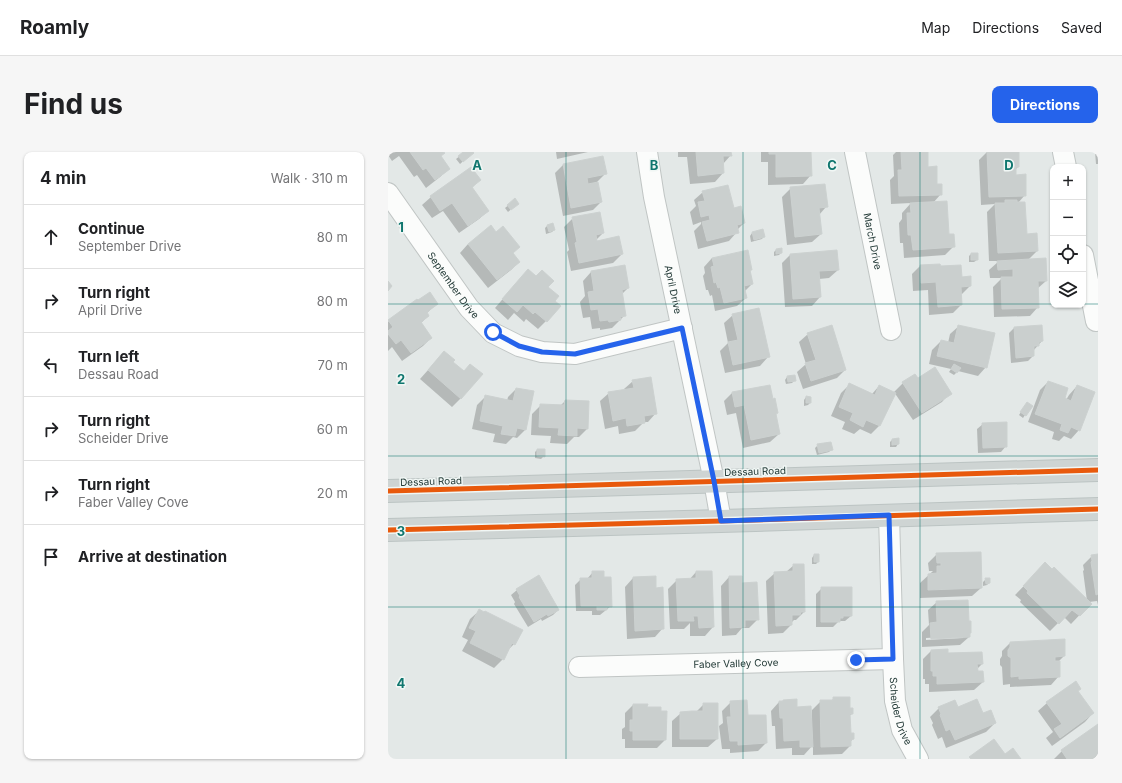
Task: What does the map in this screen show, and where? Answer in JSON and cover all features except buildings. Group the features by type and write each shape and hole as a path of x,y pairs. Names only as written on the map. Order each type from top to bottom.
{"main road":[{"name":"Dessau Road","path":"388,491 1098,470"},
{"path":"388,530 1098,509"}],"street":[{"name":"April Drive","path":"647,152 654,197 714,481 721,521"},
{"name":"March Drive","path":"855,152 891,330"},
{"path":"1063,152 1065,164"},
{"name":"September Drive","path":"388,193 469,308 493,332 519,346 542,352 575,354 682,328"},
{"path":"1086,269 1096,321"},
{"name":"Scheider Drive","path":"889,515 895,701 902,730 918,759"},
{"name":"Faber Valley Cove","path":"579,667 893,659"}],"cycle path":[{"path":"388,491 1098,470"},
{"path":"388,530 1098,509"}],"route":[{"path":"493,332 519,346 542,352 575,354 682,328 721,521 889,515 893,659 856,660"}]}
